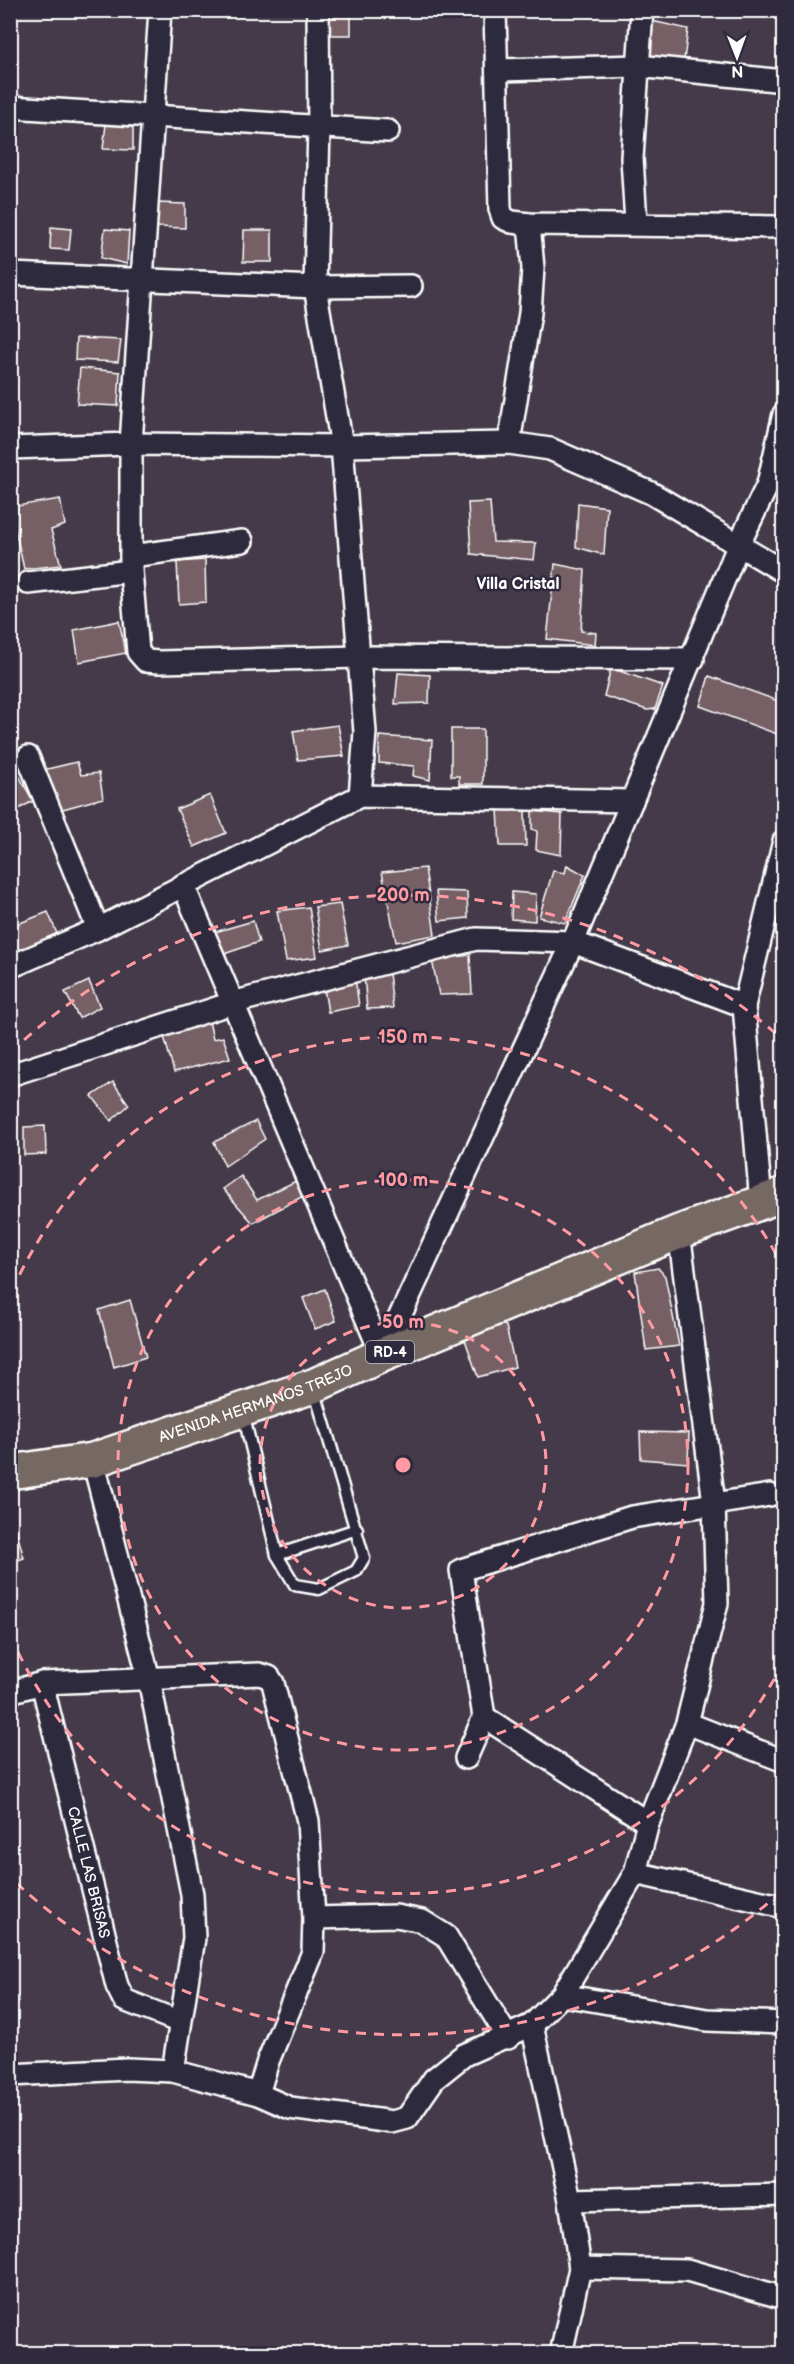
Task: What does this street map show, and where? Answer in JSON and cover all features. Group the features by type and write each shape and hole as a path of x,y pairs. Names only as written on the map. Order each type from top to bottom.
{"main road":[{"name":"AVENIDA HERMANOS TREJO","path":"10,1472 93,1460 243,1412 313,1386 382,1355 679,1232 772,1198"}],"street":[{"path":"160,10 140,278 131,444 131,564 138,652 146,661 360,657 693,659"},
{"path":"318,10 319,127 315,287 342,446 365,732 360,796"},
{"path":"495,10 500,209 503,218 512,222 529,224 636,223 783,227"},
{"path":"636,223 632,158 642,10"},
{"path":"497,70 638,66 783,81"},
{"path":"10,107 388,131"},
{"path":"508,443 530,313 533,268 529,224"},
{"path":"10,274 315,287 411,286"},
{"path":"382,1355 573,942 693,659 739,544 768,484 783,414"},
{"path":"10,448 131,444 342,446 508,443 550,449 651,493 783,572"},
{"path":"28,583 242,541"},
{"path":"27,757 98,929"},
{"path":"10,967 98,929 360,796 632,801"},
{"path":"772,1198 744,1006 783,841"},
{"path":"183,885 382,1355"},
{"path":"10,1075 232,1003 476,939 573,942 744,1006"},
{"path":"10,2075 127,2069 173,2071 258,2094 290,2108 392,2122 407,2118 434,2079 464,2055 507,2038 532,2025 562,1995 636,1873 648,1823 687,1723 717,1603 714,1503 679,1232"},
{"path":"93,1460 149,1679 192,1894 194,1938 173,2071"},
{"path":"466,1758 484,1717 461,1570 632,1517 770,1495"},
{"path":"10,1692 42,1683 259,1674 269,1677 273,1683 308,1821 314,1952 268,2061 258,2094"},
{"name":"CALLE LAS BRISAS","path":"42,1683 117,1986 124,2000 180,2022"},
{"path":"484,1717 648,1823"},
{"path":"687,1723 783,1761"},
{"path":"636,1873 783,1907"},
{"path":"314,1918 396,1916 422,1921 446,1936 507,2038"},
{"path":"562,1995 707,2020 783,2023"},
{"path":"532,2025 570,2200 580,2268 561,2354"},
{"path":"570,2200 783,2194"},
{"path":"580,2268 687,2270 783,2298"}],"lane":[{"path":"243,1412 277,1555 295,1586 319,1589 356,1571 364,1558 313,1386"},
{"path":"277,1555 357,1529"}],"building":[{"path":"324,10 351,10 351,35 325,35"},
{"path":"652,21 688,29 684,60 650,56"},
{"path":"106,124 133,127 133,150 103,149"},
{"path":"157,203 185,204 185,228 157,227"},
{"path":"51,227 71,229 69,250 50,249"},
{"path":"105,229 129,231 127,264 101,258"},
{"path":"244,230 272,230 272,262 243,262"},
{"path":"76,338 121,340 118,362 75,360"},
{"path":"80,368 120,372 118,406 77,404"},
{"path":"60,499 65,525 51,530 61,565 24,569 10,507"},
{"path":"490,502 493,542 536,543 534,560 471,554 468,503"},
{"path":"578,503 607,507 604,555 576,547"},
{"path":"205,560 206,602 179,604 177,562"},
{"path":"555,564 585,570 581,631 596,633 595,645 547,639"},
{"path":"119,621 126,653 79,662 74,630"},
{"path":"611,668 663,686 655,709 647,710 604,696"},
{"path":"398,673 430,675 429,703 395,704"},
{"path":"709,676 784,703 777,734 700,706"},
{"path":"338,725 344,756 298,760 293,731"},
{"path":"451,729 483,729 483,784 459,784 459,776 451,776"},
{"path":"379,736 432,740 430,780 413,776 414,766 379,763"},
{"path":"77,762 81,775 99,773 103,798 59,810 43,770"},
{"path":"18,774 33,801 10,814 10,778"},
{"path":"210,795 226,833 194,847 177,809"},
{"path":"498,809 525,811 526,846 500,846"},
{"path":"532,811 562,814 561,855 536,850 537,831 532,829"},
{"path":"567,865 585,875 565,923 539,917 553,871 565,873"},
{"path":"425,868 435,935 396,942 382,872"},
{"path":"436,891 467,892 468,918 439,921"},
{"path":"512,892 536,894 535,921 511,919"},
{"path":"340,904 348,945 322,950 315,907"},
{"path":"309,907 317,957 286,961 277,911"},
{"path":"48,912 58,936 20,953 10,927"},
{"path":"253,921 259,942 224,954 215,932"},
{"path":"470,955 472,994 439,995 432,960"},
{"path":"389,973 393,1008 367,1009 364,976"},
{"path":"355,978 359,1006 328,1012 323,983"},
{"path":"89,981 100,1007 79,1018 65,992"},
{"path":"209,1021 213,1039 223,1037 230,1058 174,1072 163,1033"},
{"path":"113,1082 129,1105 111,1121 92,1096"},
{"path":"256,1121 265,1139 225,1166 214,1142"},
{"path":"45,1126 46,1154 24,1155 24,1127"},
{"path":"241,1176 257,1200 300,1179 307,1194 253,1223 223,1189"},
{"path":"658,1268 665,1276 679,1346 646,1350 635,1272"},
{"path":"325,1289 336,1321 315,1329 303,1298"},
{"path":"130,1300 146,1357 114,1367 99,1310"},
{"path":"498,1322 506,1326 515,1367 478,1377 463,1334"},
{"path":"640,1432 689,1433 688,1463 641,1459"},
{"path":"10,1508 24,1558 10,1563"}],"district":[{"name":"Villa Cristal","path":"518,583"}]}
